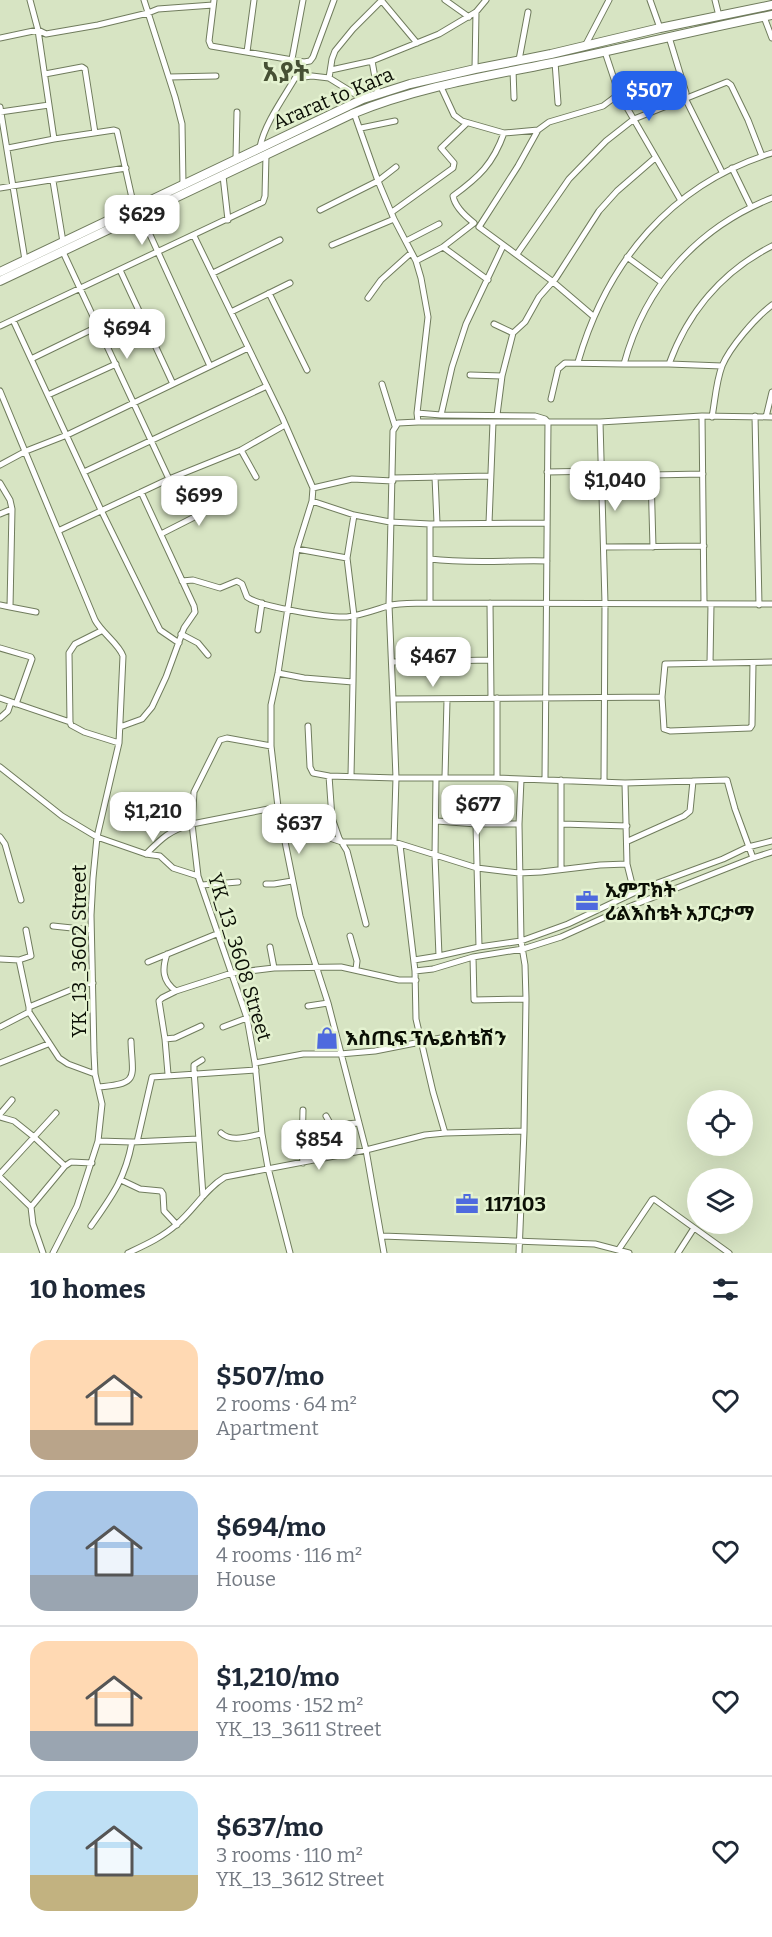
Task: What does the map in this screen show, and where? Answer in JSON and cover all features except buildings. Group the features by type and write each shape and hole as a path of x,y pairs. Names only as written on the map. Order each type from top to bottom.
{"main road":[{"name":"Ararat to Kara","path":"0,272 141,215 354,113 397,98 441,87 519,60 767,4"},
{"path":"743,11 746,21"},
{"name":"Ararat to Kara","path":"0,281 134,207 363,99 410,84 475,69 513,70 768,16"},
{"path":"293,131 297,140"}],"street":[{"path":"30,0 38,30 54,139"},
{"path":"144,0 182,124 183,184"},
{"path":"247,52 254,0"},
{"path":"292,59 303,0"},
{"path":"0,38 38,30 52,34 148,14 158,9 214,2 210,44 217,48 304,62 310,61 313,57 334,0"},
{"path":"329,78 335,51 382,0 417,43"},
{"path":"446,0 469,17"},
{"path":"331,70 372,61 447,30 476,12 486,0"},
{"path":"585,46 609,0"},
{"path":"650,0 660,28"},
{"path":"715,0 719,16"},
{"path":"475,69 476,12"},
{"path":"519,60 528,12"},
{"path":"768,16 772,38"},
{"path":"669,37 686,93 685,98 722,172"},
{"path":"605,52 619,94 680,199"},
{"path":"372,61 378,94"},
{"path":"260,147 271,120 304,62"},
{"path":"555,62 558,103"},
{"path":"45,74 82,67 85,69 95,133"},
{"path":"513,70 514,98"},
{"path":"169,77 216,76"},
{"path":"296,78 312,76 329,78 363,99"},
{"path":"517,254 569,179 606,141 634,119 685,98 723,83 727,82 731,85 762,156"},
{"path":"441,87 454,115 467,123 504,133 538,130"},
{"path":"416,261 443,247 476,225 518,166 538,130 549,122 603,106 619,94"},
{"path":"0,112 49,105"},
{"path":"0,107 25,260"},
{"path":"236,159 237,112"},
{"path":"354,113 378,181 394,219 416,261 421,278 429,317 417,413 418,422"},
{"path":"361,128 395,121"},
{"path":"392,212 453,168 454,163 441,148 467,123"},
{"path":"8,148 54,139 117,131 134,207"},
{"path":"504,133 489,165 476,179 453,196 453,199 476,225 552,281 593,316"},
{"path":"578,362 593,316 627,257 649,230 680,199 722,172 772,153"},
{"path":"0,326 228,220 264,200 266,155"},
{"path":"496,415 502,376 513,333 525,322 539,297 598,211 655,158"},
{"path":"320,210 378,181 396,167"},
{"path":"0,188 126,168"},
{"path":"732,168 751,207"},
{"path":"223,176 228,220"},
{"path":"53,181 63,247 169,480"},
{"path":"624,364 636,325 661,282 685,255 723,224 751,207 772,198"},
{"path":"141,215 210,366"},
{"path":"332,244 394,219"},
{"path":"406,241 439,224"},
{"path":"194,236 267,386 313,488 312,501 297,549 278,674 271,705 271,746 278,807 292,880 306,941 328,1004 366,1149 384,1253"},
{"path":"213,273 280,240"},
{"path":"441,415 452,367 466,324 503,246"},
{"path":"669,364 683,331 704,300 741,265 772,246"},
{"path":"443,247 488,280"},
{"path":"368,298 381,280 411,252"},
{"path":"627,257 661,282"},
{"path":"120,270 173,384"},
{"path":"231,312 290,283"},
{"path":"269,293 307,370"},
{"path":"712,417 722,366 744,332 772,305"},
{"path":"12,320 160,630 179,643"},
{"path":"494,324 513,333"},
{"path":"31,358 99,326"},
{"path":"0,465 248,348"},
{"path":"551,399 558,369 565,363 722,366"},
{"path":"48,395 116,364"},
{"path":"470,375 502,376"},
{"path":"382,384 395,426 393,431 389,605 397,843 416,971 416,1019 445,1132"},
{"path":"84,472 267,386"},
{"name":"YK_13_3602 Street","path":"0,392 94,620 101,631 120,649 123,656 118,743 97,837 93,878 91,930 95,1074 102,1104 98,1141 76,1206 53,1253"},
{"path":"395,426 398,423 418,422 600,422 702,416 769,417 772,392"},
{"path":"417,413 535,416 546,419 548,422"},
{"path":"702,416 704,546 710,663"},
{"path":"755,416 759,605"},
{"path":"489,523 493,422"},
{"path":"545,779 548,422"},
{"path":"600,422 605,603 604,781"},
{"path":"58,531 141,492 241,450 285,425"},
{"path":"241,450 256,477"},
{"path":"547,472 702,474"},
{"path":"651,475 653,547"},
{"path":"313,488 352,479 393,480 490,476"},
{"path":"435,477 437,523"},
{"path":"0,483 10,500 12,509 10,607"},
{"path":"120,727 142,719 152,707 181,634 195,612 141,492"},
{"path":"160,534 228,500"},
{"path":"312,501 354,515 390,522 546,523"},
{"path":"0,514 12,509"},
{"path":"351,775 354,616 347,558 354,515"},
{"path":"430,524 430,603"},
{"path":"604,547 704,546"},
{"path":"297,549 347,558"},
{"path":"430,559 476,563 506,560 547,561"},
{"path":"182,580 203,582 220,588 237,582 243,584 249,600 288,609 345,617 380,610 389,605 430,603 772,604"},
{"path":"258,630 262,603"},
{"path":"490,603 490,660 494,698 496,778"},
{"path":"0,604 36,612"},
{"path":"70,722 69,654 75,644 101,631"},
{"path":"181,634 198,643 208,655"},
{"path":"0,648 32,659 13,703 0,718"},
{"path":"392,662 490,660"},
{"path":"753,663 752,725 748,729 666,730 663,726 662,697 665,664 772,662"},
{"path":"278,674 353,682"},
{"path":"393,699 662,697"},
{"path":"0,698 70,722 71,725 84,732 118,743"},
{"path":"446,777 447,700"},
{"path":"308,726 310,767 313,773 329,776 545,779 625,783 728,780 735,809 753,858"},
{"name":"YK_13_3608 Street","path":"268,1168 247,1018 198,876 192,824 194,792 220,740 226,738 271,746"},
{"path":"0,767 62,816 97,837 146,854 160,856 174,868 198,876"},
{"path":"329,776 332,818 347,850 366,924"},
{"path":"436,778 435,856 439,956"},
{"path":"519,1253 526,999 519,873 521,780"},
{"path":"561,780 561,868"},
{"path":"628,841 684,816 690,811 693,781"},
{"path":"625,783 627,864 634,892"},
{"path":"146,854 169,832 192,824 278,807"},
{"path":"437,821 519,824"},
{"path":"476,824 479,947"},
{"path":"562,824 627,826"},
{"path":"282,826 293,826 342,842 397,843 477,868 519,873 627,864"},
{"path":"0,837 5,844 21,900"},
{"path":"414,960 521,941 568,924 634,892 723,859 748,847 772,841"},
{"path":"416,971 433,969 473,957 523,949 561,937 621,910 772,852"},
{"path":"266,884 292,880"},
{"path":"202,885 238,882"},
{"path":"53,926 91,930"},
{"path":"0,959 19,960 32,954 26,930"},
{"path":"148,962 219,933"},
{"path":"350,936 357,961 356,969"},
{"path":"270,947 274,968"},
{"path":"167,954 163,974 168,985 176,991"},
{"path":"473,957 474,1000 526,999"},
{"path":"19,960 29,1009 48,1044 59,1058 68,1064 95,1074"},
{"path":"168,1074 159,1001 176,991 232,973 316,966 356,969 399,980 416,980"},
{"path":"0,1027 29,1009 77,987 93,983"},
{"path":"308,1005 328,1004"},
{"path":"223,1027 247,1018"},
{"path":"165,1039 174,1038 201,1026"},
{"path":"91,1226 121,1180 127,1164 130,1142 152,1077 255,1066 291,1056 375,1051 451,1036"},
{"path":"99,1087 120,1085 130,1078 134,1069 131,1041"},
{"path":"0,1063 48,1044"},
{"path":"202,1060 194,1065 203,1196"},
{"path":"12,1100 0,1115 14,1121 65,1166"},
{"path":"303,1110 303,1163"},
{"path":"42,1252 33,1224 31,1207 0,1175 56,1113"},
{"path":"326,1116 331,1125 358,1123"},
{"path":"128,1253 158,1238 177,1225 217,1182 225,1177 303,1163 425,1135 445,1132 524,1131"},
{"path":"221,1133 231,1138 262,1134"},
{"path":"98,1141 198,1139"},
{"path":"31,1207 65,1166 71,1162 92,1163"},
{"path":"268,1168 290,1253"},
{"path":"121,1180 140,1189 161,1191 164,1211 177,1225"},
{"path":"619,1250 654,1199 687,1223"},
{"path":"678,1253 690,1234"},
{"path":"702,1234 729,1253"},
{"path":"382,1236 502,1239 519,1242 556,1241 595,1244 629,1253"}],"place":[{"name":"ኢምፓክት ሪልእስቴት አፓርታማ","path":"587,901"},
{"name":"እስጢፍ ፕሌይስቴሽን","path":"327,1038"},
{"name":"117103","path":"467,1204"}],"district":[{"name":"አያት","path":"286,72"}]}
